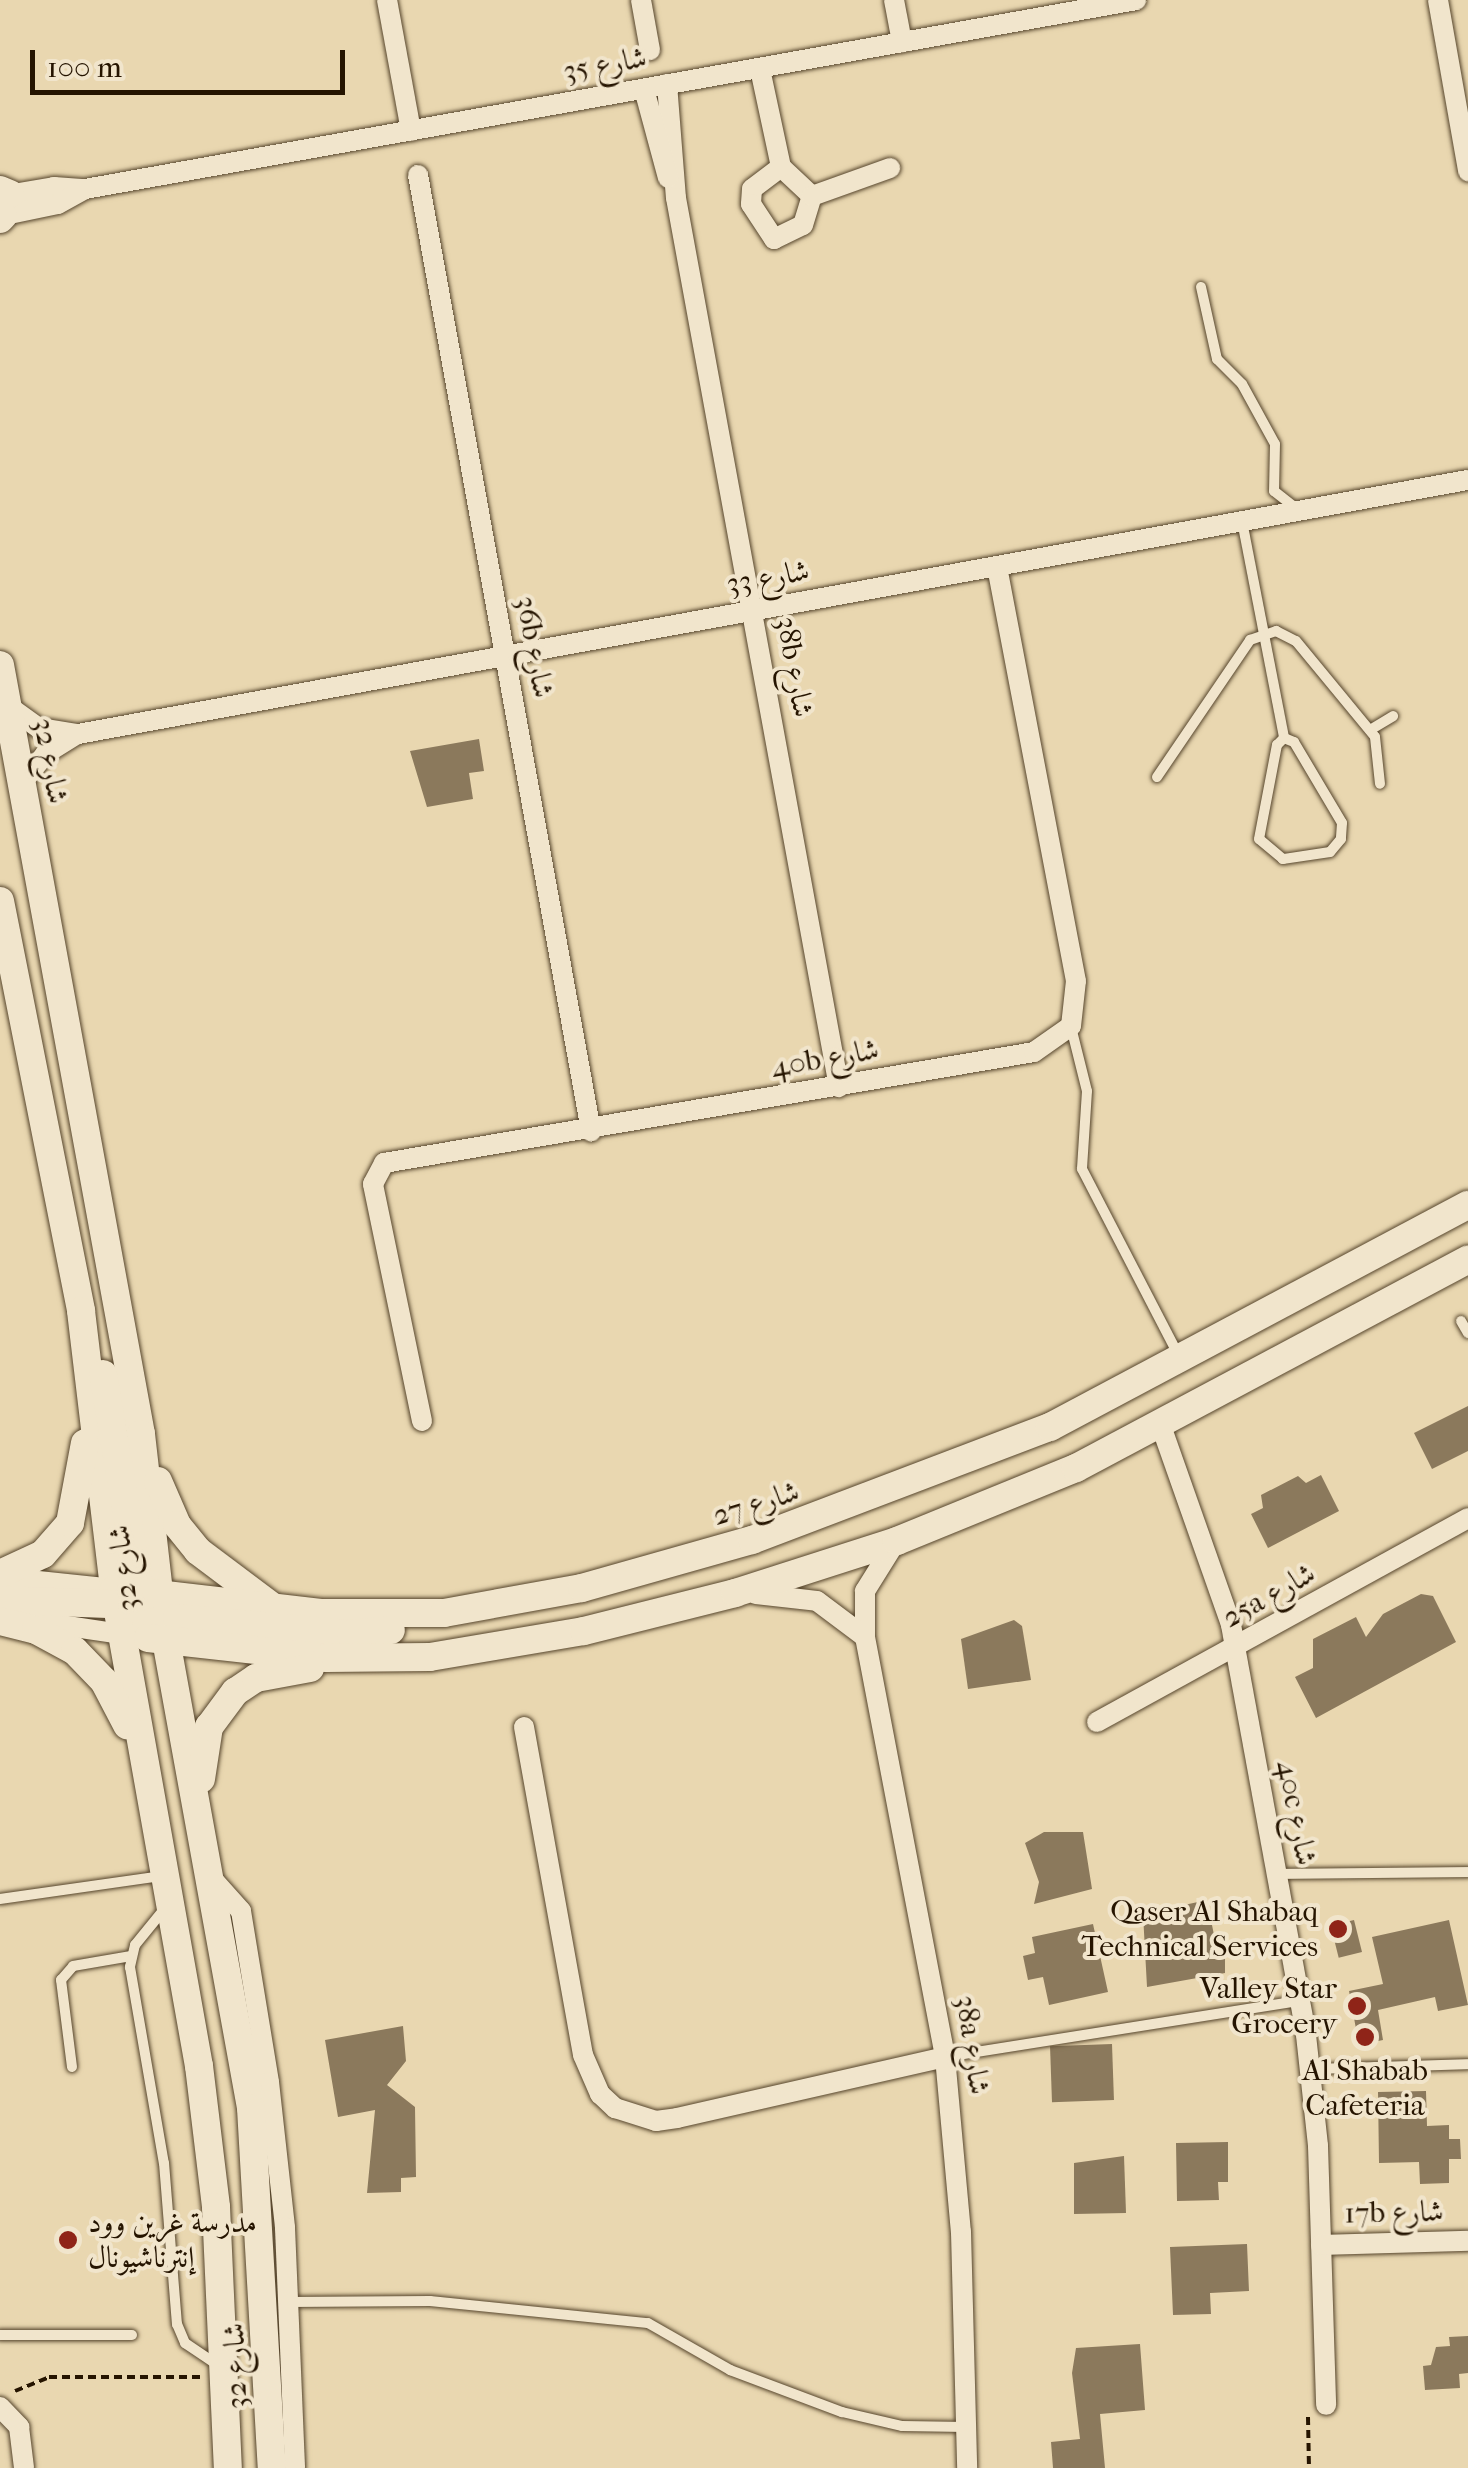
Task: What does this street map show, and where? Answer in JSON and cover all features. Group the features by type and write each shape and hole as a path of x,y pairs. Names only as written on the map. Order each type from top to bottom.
{"street":[{"path":"387,0 411,131"},
{"path":"641,0 650,50"},
{"path":"894,0 902,42"},
{"name":"شارع 35","path":"2,205 58,204 85,190 1136,0"},
{"path":"1438,0 1468,170"},
{"path":"760,70 781,167 812,196"},
{"name":"38b شارع","path":"667,84 676,198"},
{"name":"38b شارع","path":"644,88 676,198 839,1087"},
{"path":"781,167 752,190 751,204 774,239 802,224 812,196"},
{"path":"812,196 890,168"},
{"name":"36b شارع","path":"418,175 591,1130"},
{"name":"شارع 33","path":"6,705 39,728 78,734 1468,480"},
{"path":"997,566 1076,980 1070,1026"},
{"name":"شارع 32","path":"0,665 141,1434 141,1756 212,2160 228,2468"},
{"name":"شارع 33","path":"20,784 45,754 78,734"},
{"name":"شارع 32","path":"0,901 81,1312 90,1397 140,1614 197,1815 258,2156 272,2468"},
{"name":"40b شارع","path":"422,1421 374,1172 390,1161 1034,1052 1070,1026"},
{"name":"شارع 27","path":"0,1620 276,1608 444,1613 582,1588 836,1513 1050,1427 1181,1361 1468,1205"},
{"name":"شارع 27","path":"0,1576 140,1614 378,1660 507,1646 735,1593 897,1541 1076,1468 1468,1260"},
{"path":"81,1312 110,1402 140,1614 182,1818 207,1872 230,1891 243,1921 279,2154 290,2302 295,2468"},
{"path":"0,1576 44,1554 70,1523 80,1492 90,1397"},
{"name":"40c شارع","path":"1160,1423 1225,1600 1300,2001 1311,2068 1326,2403"},
{"path":"141,1434 176,1525 216,1569 276,1608"},
{"name":"25a شارع","path":"1096,1722 1235,1650 1468,1518"},
{"name":"38a شارع","path":"897,1541 870,1578 865,1637 945,2057 960,2232 967,2468"},
{"path":"735,1593 816,1600 865,1637"},
{"path":"0,1600 351,1634 398,1629 444,1613"},
{"path":"0,1620 58,1639 88,1663 116,1699 141,1756"},
{"path":"197,1815 209,1728 235,1692 276,1672 378,1660"},
{"path":"524,1728 583,2054 594,2084 616,2108 656,2121 677,2118 945,2057"},
{"name":"17b شارع","path":"1321,2245 1468,2242"},
{"path":"4,2401 19,2427 24,2468"}],"lane":[{"path":"1201,287 1218,359 1242,384 1275,444 1274,491 1298,511"},
{"path":"1242,521 1284,738"},
{"path":"1158,777 1250,640 1263,632 1296,640 1370,730 1381,754 1380,784"},
{"path":"1370,730 1393,716"},
{"path":"1284,738 1294,742 1342,823 1341,839 1330,852 1283,859 1259,839 1277,745 1284,738"},
{"path":"1070,1026 1087,1091 1082,1169 1181,1361"},
{"path":"1461,1320 1468,1333"},
{"path":"1277,1874 1468,1872"},
{"path":"0,1898 167,1889"},
{"path":"167,1889 131,1956 164,2163 176,2324 186,2342 225,2373"},
{"path":"72,2067 60,1980 82,1963 131,1956"},
{"path":"945,2057 1300,2001"},
{"path":"1311,2068 1468,2064"},
{"path":"290,2302 444,2302 648,2323 730,2370 842,2412 902,2426 966,2427"},
{"path":"0,2335 132,2335"}],"path":[{"path":"4,2401 49,2378 225,2373"},
{"path":"1309,2468 1308,2409 1326,2403"}],"building":[{"path":"479,739 484,771 469,773 473,799 427,807 410,751"},
{"path":"1468,1406 1468,1451 1432,1469 1414,1433"},
{"path":"1321,1475 1339,1511 1268,1548 1251,1514 1263,1508 1261,1495 1298,1476 1306,1483"},
{"path":"1421,1594 1433,1596 1456,1642 1316,1718 1295,1677 1313,1668 1313,1639 1356,1617 1366,1637 1383,1614"},
{"path":"1014,1620 1022,1626 1031,1680 968,1689 961,1639"},
{"path":"1044,1832 1083,1832 1092,1889 1034,1904 1039,1882 1025,1843"},
{"path":"1207,1900 1214,1935 1225,1938 1225,1973 1147,1987 1143,1914"},
{"path":"1354,1920 1362,1952 1339,1958 1331,1926"},
{"path":"1449,1920 1468,2005 1438,2011 1435,1997 1378,2010 1383,2040 1359,2045 1349,1991 1383,1984 1372,1937"},
{"path":"1093,1924 1108,1992 1049,2005 1043,1977 1028,1980 1023,1956 1035,1953 1032,1937"},
{"path":"403,2026 406,2061 387,2085 415,2107 416,2177 401,2178 401,2192 367,2193 375,2110 338,2117 325,2040"},
{"path":"1112,2044 1114,2100 1052,2102 1050,2046"},
{"path":"1426,2091 1427,2126 1449,2125 1449,2139 1460,2139 1461,2159 1449,2159 1449,2183 1420,2184 1419,2162 1379,2163 1378,2092"},
{"path":"1228,2142 1228,2182 1218,2182 1219,2200 1177,2201 1176,2143"},
{"path":"1124,2156 1126,2213 1074,2214 1074,2163"},
{"path":"1247,2244 1249,2291 1210,2293 1211,2314 1173,2315 1170,2247"},
{"path":"1468,2336 1468,2373 1459,2374 1460,2388 1425,2390 1423,2366 1431,2365 1436,2347 1450,2346 1449,2337"},
{"path":"1140,2344 1145,2410 1100,2414 1105,2468 1053,2468 1051,2442 1080,2439 1072,2373 1076,2348"}],"place":[{"name":"Qaser Al Shabaq Technical Services","path":"1338,1929"},
{"name":"Valley Star Grocery","path":"1357,2006"},
{"name":"Al Shabab Cafeteria","path":"1365,2037"},
{"name":"مدرسة غرين وود إنترناشيونال","path":"68,2240"}]}
